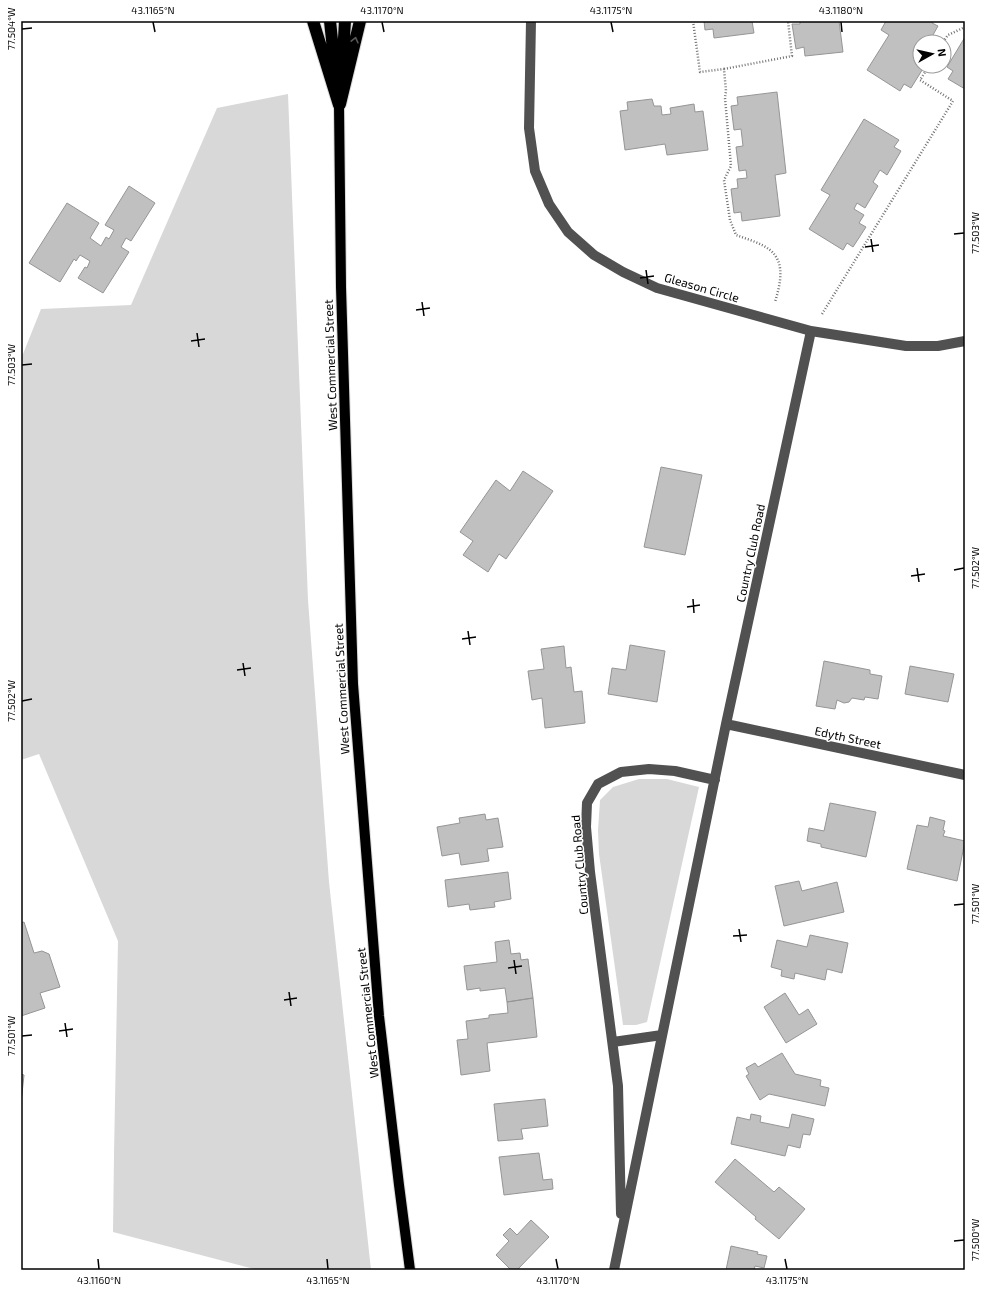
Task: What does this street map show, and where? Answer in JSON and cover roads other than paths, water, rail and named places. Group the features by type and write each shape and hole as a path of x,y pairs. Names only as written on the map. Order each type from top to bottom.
{"highway":[{"path":"313,21 339,105"},
{"path":"330,21 339,105"},
{"path":"339,105 345,21"},
{"path":"339,105 360,21"}],"main road":[{"name":"West Commercial Street","path":"339,105 341,287 353,684 379,1016 410,1270"}],"street":[{"name":"Gleason Circle","path":"531,21 529,128 535,171 549,204 568,232 594,255 623,272 657,288 811,331 906,346 938,346 965,341"},
{"name":"Country Club Road","path":"614,1270 726,724 811,331"},
{"name":"Edyth Street","path":"726,724 965,775"},
{"name":"Country Club Road","path":"621,1233 618,1086 590,872 586,827 587,803 598,784 621,772 648,769 675,771 715,780"},
{"path":"613,1042 662,1035"}]}
